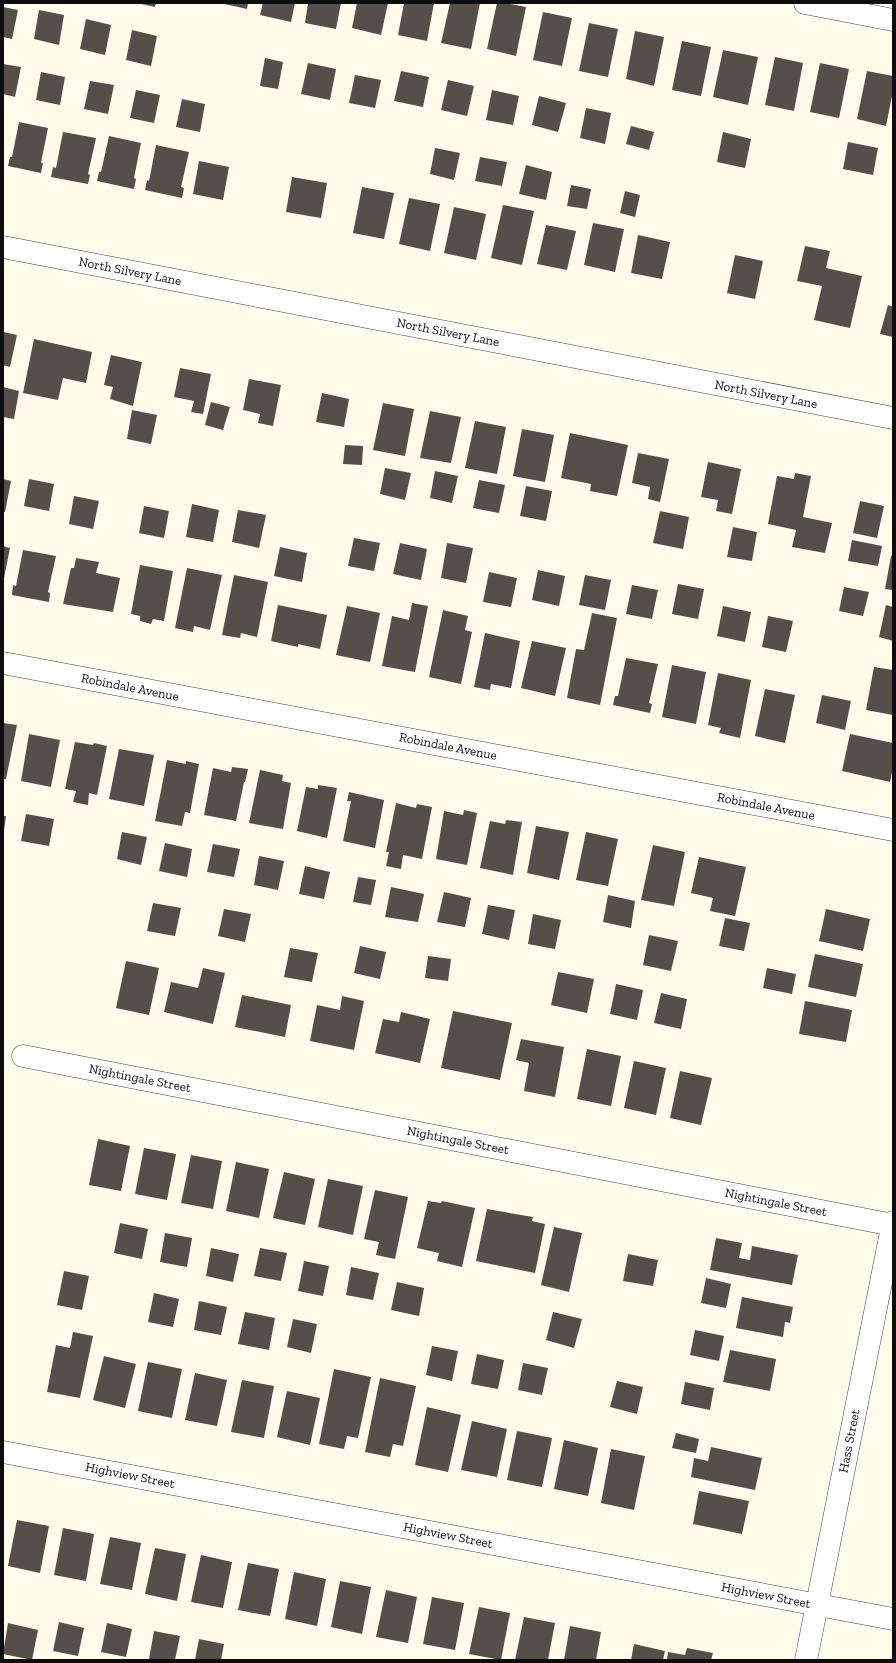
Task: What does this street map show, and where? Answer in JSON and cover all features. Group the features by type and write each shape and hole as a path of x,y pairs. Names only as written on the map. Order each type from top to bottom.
{"street":[{"path":"805,3 893,20"},
{"name":"North Silvery Lane","path":"3,247 893,418"},
{"name":"Robindale Avenue","path":"3,663 893,830"},
{"name":"Nightingale Street","path":"23,1056 893,1224"},
{"name":"Hass Street","path":"806,1660 893,1224"},
{"name":"Highview Street","path":"3,1452 893,1619"}],"building":[{"path":"137,3 156,3 155,7"},
{"path":"220,3 248,3 247,9"},
{"path":"263,3 295,3 291,22 260,15"},
{"path":"308,3 341,3 336,29 305,23"},
{"path":"357,3 388,3 381,35 352,28"},
{"path":"404,3 434,3 427,41 398,35"},
{"path":"450,3 480,3 471,49 441,43"},
{"path":"497,3 506,3 526,7 516,56 487,49"},
{"path":"3,7 18,10 12,39 3,37"},
{"path":"39,10 64,15 59,45 34,39"},
{"path":"543,12 572,18 562,66 533,60"},
{"path":"86,19 111,25 105,55 80,49"},
{"path":"589,23 618,29 608,77 579,71"},
{"path":"132,30 157,36 151,66 126,60"},
{"path":"635,31 664,37 654,86 626,79"},
{"path":"682,41 711,47 701,96 672,90"},
{"path":"723,50 758,57 748,105 713,97"},
{"path":"775,57 803,63 794,111 765,105"},
{"path":"265,58 283,62 278,89 260,86"},
{"path":"308,63 336,69 330,100 301,94"},
{"path":"820,63 849,69 839,118 810,112"},
{"path":"3,64 21,67 15,97 3,94"},
{"path":"401,71 429,77 423,107 394,101"},
{"path":"867,71 893,76 893,91 886,126 857,119"},
{"path":"41,72 65,77 60,105 36,100"},
{"path":"355,75 381,80 375,108 349,103"},
{"path":"448,80 474,86 467,116 441,110"},
{"path":"90,81 114,85 108,114 84,109"},
{"path":"136,90 160,95 154,123 130,118"},
{"path":"492,90 519,96 513,125 486,120"},
{"path":"539,96 566,103 558,132 532,125"},
{"path":"182,99 205,104 200,132 176,127"},
{"path":"586,108 611,113 605,144 580,138"},
{"path":"19,122 48,128 41,163 43,163 41,173 8,166 10,157 12,157"},
{"path":"631,126 654,132 649,150 626,144"},
{"path":"63,132 96,138 88,174 90,175 88,184 51,177 53,167 56,168"},
{"path":"723,132 751,139 745,168 717,162"},
{"path":"109,136 141,143 134,178 136,179 134,189 97,181 99,172 101,172"},
{"path":"848,142 878,148 873,175 843,169"},
{"path":"156,145 189,152 181,187 184,188 182,198 145,190 147,180 149,181"},
{"path":"435,148 460,153 454,180 430,174"},
{"path":"480,157 507,162 502,186 475,181"},
{"path":"199,161 229,167 223,200 193,194"},
{"path":"526,165 552,172 546,200 519,194"},
{"path":"292,177 327,183 321,218 286,212"},
{"path":"571,185 591,189 587,209 567,206"},
{"path":"362,187 394,193 384,239 353,233"},
{"path":"625,191 640,195 635,217 620,213"},
{"path":"409,198 440,204 430,251 399,244"},
{"path":"503,205 534,211 522,265 491,258"},
{"path":"454,207 486,214 476,260 444,253"},
{"path":"593,223 624,229 615,272 584,265"},
{"path":"546,225 576,231 567,270 537,264"},
{"path":"638,235 670,242 662,279 631,273"},
{"path":"805,246 830,251 826,268 862,276 850,328 814,320 822,286 797,281"},
{"path":"735,255 763,261 755,299 727,293"},
{"path":"888,305 893,307 893,337 880,334"},
{"path":"3,332 17,335 10,367 3,365"},
{"path":"34,339 92,352 86,383 63,378 58,400 23,393"},
{"path":"111,355 142,362 133,406 110,399 113,387 104,385"},
{"path":"180,368 211,374 203,414 191,412 194,401 174,397"},
{"path":"249,379 281,385 273,426 258,423 260,414 243,410"},
{"path":"3,387 19,391 14,419 3,417"},
{"path":"322,393 349,399 344,427 316,422"},
{"path":"211,402 230,407 223,430 205,425"},
{"path":"383,403 414,409 405,456 373,450"},
{"path":"132,410 157,415 151,444 127,439"},
{"path":"430,411 461,417 451,463 420,458"},
{"path":"475,421 506,427 497,474 465,468"},
{"path":"522,429 554,435 545,482 513,476"},
{"path":"570,433 628,445 617,496 590,491 591,484 561,478"},
{"path":"345,445 363,446 362,465 343,464"},
{"path":"638,453 669,459 660,502 648,499 650,487 632,483"},
{"path":"708,462 741,469 732,514 716,511 718,500 701,497"},
{"path":"385,468 411,473 405,500 380,494"},
{"path":"435,471 458,476 452,503 430,498"},
{"path":"795,473 811,476 803,517 832,523 825,553 792,547 796,530 768,524 777,476 794,479"},
{"path":"3,479 11,481 5,512 3,512"},
{"path":"29,479 54,484 49,511 24,506"},
{"path":"479,480 505,485 499,513 473,508"},
{"path":"526,486 552,491 546,521 520,516"},
{"path":"74,496 99,501 93,529 69,524"},
{"path":"860,501 884,506 877,538 853,533"},
{"path":"192,504 219,510 213,542 186,537"},
{"path":"144,506 169,511 164,538 139,533"},
{"path":"238,510 266,515 259,548 232,542"},
{"path":"660,511 689,517 683,549 653,543"},
{"path":"733,527 757,532 752,561 727,557"},
{"path":"354,538 380,543 374,571 348,566"},
{"path":"852,540 882,546 878,566 848,561"},
{"path":"400,543 427,549 421,580 393,574"},
{"path":"447,543 473,548 466,583 441,578"},
{"path":"3,546 10,548 4,578 3,578"},
{"path":"280,547 307,553 302,582 274,576"},
{"path":"23,550 56,556 48,592 50,593 49,602 12,595 13,585 16,586"},
{"path":"891,556 893,556 893,590 885,589"},
{"path":"76,558 99,562 96,573 120,578 113,612 63,604 71,568 74,568"},
{"path":"140,565 173,571 164,621 153,619 151,624 140,621 140,616 131,614"},
{"path":"187,568 222,575 210,630 194,626 193,632 175,628"},
{"path":"538,570 565,576 559,606 532,600"},
{"path":"489,572 517,578 511,607 483,602"},
{"path":"234,575 268,582 257,637 241,633 240,638 222,635"},
{"path":"585,575 611,580 605,610 579,605"},
{"path":"678,584 704,589 698,619 672,614"},
{"path":"632,585 658,590 652,619 626,614"},
{"path":"844,587 869,592 863,616 839,611"},
{"path":"412,603 428,606 415,672 382,666 392,616 409,620"},
{"path":"278,605 327,615 320,649 298,644 298,647 271,641"},
{"path":"886,605 893,607 893,641 879,637"},
{"path":"347,606 380,613 370,662 336,655"},
{"path":"723,606 751,612 745,642 717,636"},
{"path":"443,610 468,616 465,630 472,632 461,684 429,677"},
{"path":"592,613 617,618 600,705 567,698 576,649 584,650"},
{"path":"768,616 793,621 786,652 762,647"},
{"path":"485,633 520,641 511,688 491,684 490,690 474,687"},
{"path":"532,641 566,648 555,696 521,688"},
{"path":"626,658 658,664 649,703 652,704 650,713 613,705 615,696 618,696"},
{"path":"672,665 706,672 696,724 662,717"},
{"path":"874,667 893,670 893,715 866,710"},
{"path":"718,673 751,680 740,738 719,733 721,728 708,725"},
{"path":"765,689 795,695 785,743 755,736"},
{"path":"822,695 851,701 845,730 816,723"},
{"path":"3,723 17,725 6,779 3,779"},
{"path":"29,734 60,740 51,787 21,781"},
{"path":"850,734 893,743 893,767 890,782 842,771"},
{"path":"75,742 93,745 94,743 107,746 97,795 89,793 88,805 73,802 76,791 65,789"},
{"path":"119,749 154,755 144,806 109,799"},
{"path":"167,760 186,764 186,761 199,764 190,813 185,812 182,826 155,821"},
{"path":"232,767 248,769 236,821 204,815 213,768 231,772"},
{"path":"260,770 283,775 282,781 291,783 283,829 249,823"},
{"path":"318,785 337,788 327,838 297,831 306,787 318,789"},
{"path":"349,792 384,800 375,848 343,841 351,801 347,801"},
{"path":"396,803 416,808 417,804 432,807 422,859 403,855 401,869 386,866 389,852 386,852"},
{"path":"464,810 477,813 467,865 436,859 444,811 463,815"},
{"path":"26,814 54,819 49,846 21,841"},
{"path":"3,816 6,816 4,830 3,830"},
{"path":"506,820 522,822 513,875 480,868 490,821 505,824"},
{"path":"536,826 569,832 559,880 527,873"},
{"path":"122,832 147,837 141,865 117,859"},
{"path":"586,832 618,839 608,886 576,880"},
{"path":"165,843 192,849 187,877 159,871"},
{"path":"213,844 240,849 234,877 207,872"},
{"path":"653,845 685,852 674,906 641,900"},
{"path":"259,856 284,861 278,890 254,885"},
{"path":"699,857 746,867 735,916 710,911 713,898 691,893"},
{"path":"305,866 330,872 324,899 299,894"},
{"path":"358,877 376,880 371,905 353,902"},
{"path":"391,887 424,894 418,922 385,917"},
{"path":"444,892 471,898 465,927 437,922"},
{"path":"608,895 635,901 631,928 603,922"},
{"path":"153,903 181,908 175,936 147,931"},
{"path":"488,905 515,910 509,940 482,934"},
{"path":"224,909 251,914 245,942 218,936"},
{"path":"826,909 870,919 863,951 819,941"},
{"path":"533,914 561,920 555,949 528,944"},
{"path":"725,918 750,923 744,951 719,946"},
{"path":"649,935 678,941 671,971 643,965"},
{"path":"360,946 386,952 380,979 354,973"},
{"path":"290,948 318,953 312,982 284,977"},
{"path":"815,954 863,964 856,997 808,987"},
{"path":"428,956 451,959 448,981 425,978"},
{"path":"126,961 159,968 149,1015 116,1008"},
{"path":"203,968 225,973 213,1024 164,1012 171,982 198,988"},
{"path":"767,968 796,974 792,994 763,988"},
{"path":"558,972 594,979 587,1013 551,1005"},
{"path":"616,984 643,990 637,1020 610,1014"},
{"path":"661,993 687,999 681,1029 654,1023"},
{"path":"242,995 291,1005 285,1037 235,1027"},
{"path":"342,996 364,1001 354,1050 310,1041 317,1005 340,1010"},
{"path":"805,1001 852,1010 846,1042 799,1034"},
{"path":"453,1011 512,1023 500,1080 441,1068"},
{"path":"401,1012 430,1019 420,1063 375,1053 383,1019 399,1022"},
{"path":"521,1039 564,1047 555,1097 524,1091 529,1063 516,1060"},
{"path":"587,1049 621,1056 611,1106 577,1099"},
{"path":"634,1061 666,1068 656,1115 624,1108"},
{"path":"680,1071 712,1078 701,1125 670,1118"},
{"path":"98,1139 130,1146 121,1191 89,1185"},
{"path":"144,1148 176,1154 167,1200 135,1194"},
{"path":"191,1155 222,1161 213,1209 181,1203"},
{"path":"236,1162 269,1169 259,1218 226,1211"},
{"path":"284,1172 315,1179 305,1225 273,1218"},
{"path":"328,1179 363,1186 353,1235 318,1227"},
{"path":"375,1190 408,1197 395,1259 376,1255 379,1242 364,1239"},
{"path":"428,1201 441,1203 442,1201 475,1208 462,1267 437,1261 439,1253 417,1248"},
{"path":"487,1209 533,1217 532,1221 545,1224 535,1273 476,1261"},
{"path":"120,1223 148,1229 142,1259 114,1253"},
{"path":"554,1227 582,1233 569,1292 541,1285"},
{"path":"165,1233 192,1238 187,1267 160,1262"},
{"path":"716,1238 742,1243 739,1258 750,1260 752,1246 798,1255 792,1285 710,1270"},
{"path":"211,1248 239,1254 233,1282 206,1276"},
{"path":"260,1248 287,1253 281,1281 254,1276"},
{"path":"628,1254 658,1260 653,1286 623,1281"},
{"path":"304,1261 329,1266 323,1296 298,1291"},
{"path":"351,1267 379,1273 373,1300 346,1295"},
{"path":"64,1271 89,1276 82,1310 57,1305"},
{"path":"706,1278 731,1284 726,1308 701,1303"},
{"path":"397,1282 424,1288 419,1316 391,1310"},
{"path":"154,1293 179,1299 173,1327 148,1322"},
{"path":"742,1297 793,1307 790,1323 785,1322 783,1337 736,1328"},
{"path":"199,1301 227,1307 221,1335 194,1330"},
{"path":"245,1312 275,1318 269,1350 238,1344"},
{"path":"553,1312 582,1319 574,1348 546,1340"},
{"path":"293,1319 317,1324 311,1353 287,1347"},
{"path":"695,1330 724,1336 719,1361 690,1355"},
{"path":"73,1332 93,1336 80,1398 47,1392 56,1345 70,1348"},
{"path":"432,1346 458,1351 452,1381 426,1375"},
{"path":"730,1350 776,1359 770,1391 723,1382"},
{"path":"477,1354 504,1360 498,1389 471,1384"},
{"path":"104,1356 136,1364 125,1408 93,1400"},
{"path":"148,1362 182,1369 172,1418 138,1411"},
{"path":"523,1363 548,1368 542,1395 518,1390"},
{"path":"334,1369 371,1377 358,1438 347,1436 344,1449 319,1444"},
{"path":"195,1373 227,1380 217,1426 185,1420"},
{"path":"380,1378 416,1386 403,1446 393,1444 390,1457 365,1452"},
{"path":"242,1380 274,1386 264,1438 231,1432"},
{"path":"617,1381 643,1387 637,1414 610,1407"},
{"path":"685,1382 714,1388 710,1410 681,1404"},
{"path":"287,1391 320,1398 310,1445 277,1437"},
{"path":"427,1407 461,1415 448,1472 415,1465"},
{"path":"472,1421 507,1429 497,1477 461,1470"},
{"path":"517,1431 552,1438 542,1487 507,1480"},
{"path":"676,1433 699,1439 696,1453 672,1448"},
{"path":"564,1440 598,1448 588,1496 554,1489"},
{"path":"711,1447 762,1458 755,1490 691,1477 694,1458 708,1461"},
{"path":"611,1449 645,1456 634,1510 601,1503"},
{"path":"699,1491 749,1501 742,1534 693,1524"},
{"path":"17,1520 49,1526 40,1573 8,1566"},
{"path":"63,1528 94,1534 86,1581 54,1575"},
{"path":"110,1537 141,1543 132,1590 100,1584"},
{"path":"155,1548 186,1554 177,1601 145,1594"},
{"path":"201,1555 232,1562 223,1608 191,1602"},
{"path":"248,1563 279,1569 270,1616 238,1610"},
{"path":"294,1572 326,1579 317,1626 285,1619"},
{"path":"340,1581 371,1587 362,1634 331,1627"},
{"path":"386,1590 417,1597 408,1643 376,1637"},
{"path":"432,1597 464,1603 455,1650 423,1644"},
{"path":"479,1607 510,1613 501,1660 469,1654"},
{"path":"524,1617 555,1623 548,1660 515,1660"},
{"path":"59,1622 84,1628 78,1656 53,1651"},
{"path":"8,1623 38,1630 32,1660 3,1654"},
{"path":"107,1623 132,1629 126,1657 101,1652"},
{"path":"570,1626 601,1632 596,1660 564,1660"},
{"path":"154,1631 180,1636 175,1660 149,1659"},
{"path":"199,1639 224,1644 221,1660 195,1660"},
{"path":"634,1644 665,1651 663,1660 631,1660"},
{"path":"687,1648 713,1653 711,1660 667,1660 668,1652 685,1655"}]}
